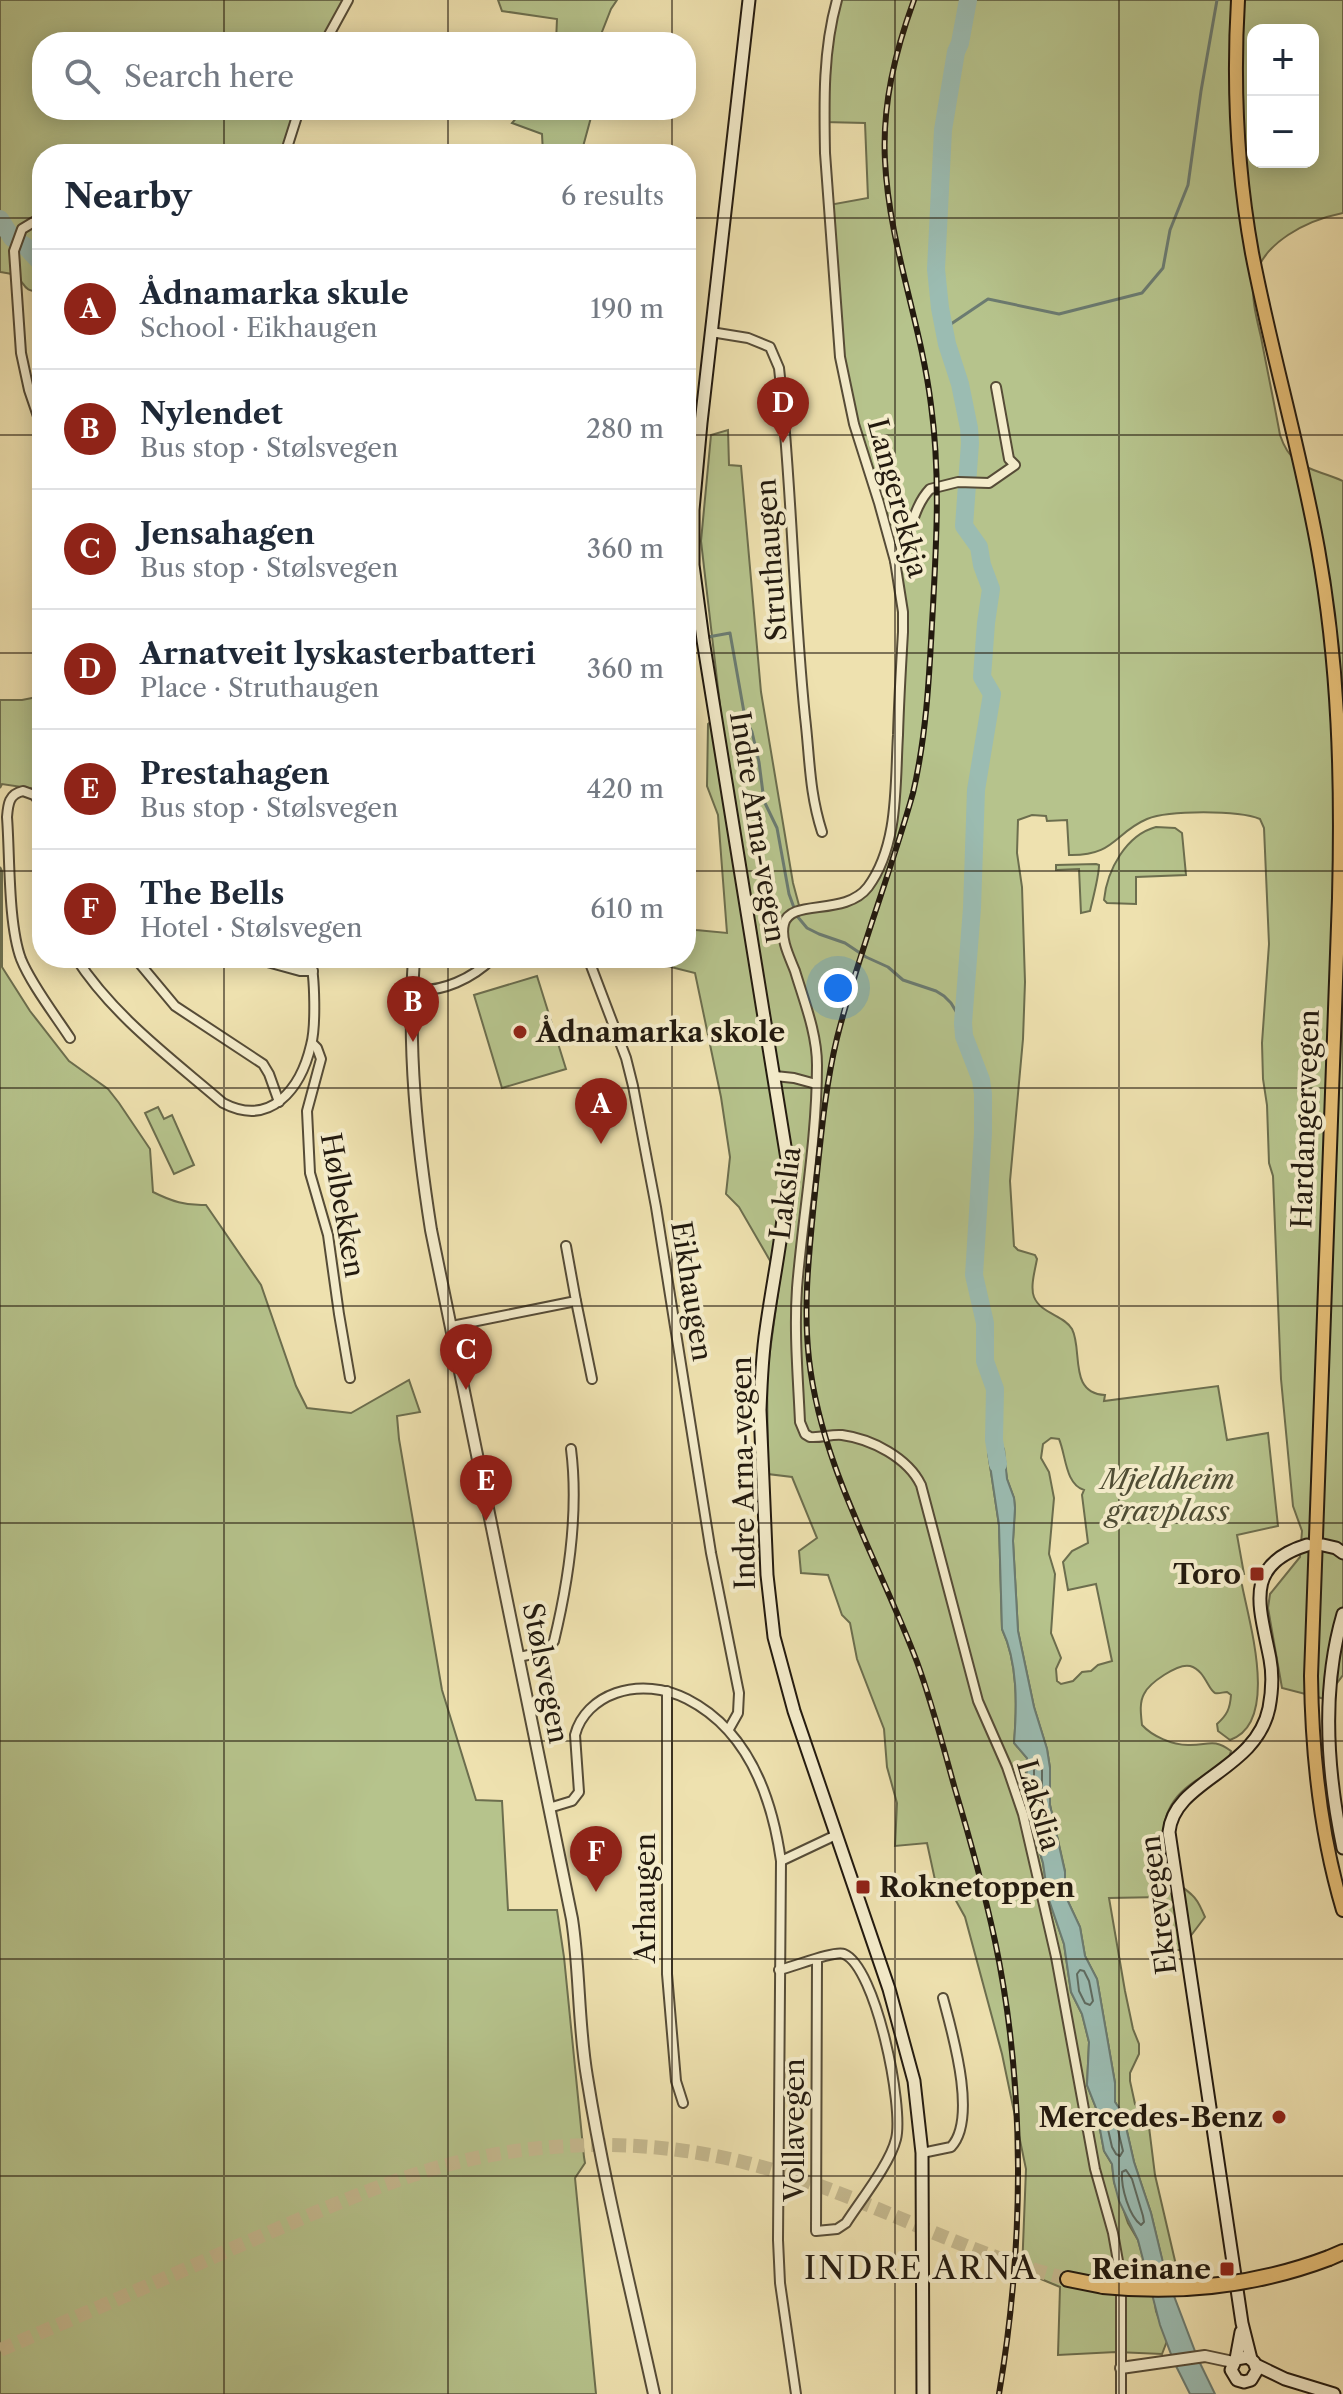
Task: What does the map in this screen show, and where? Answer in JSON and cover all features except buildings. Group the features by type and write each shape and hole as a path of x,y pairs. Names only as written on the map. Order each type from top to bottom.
{"highway":[{"path":"1068,2279 1103,2286 1174,2290 1223,2286 1279,2275 1336,2255"}],"main road":[{"name":"Indre Arna-vegen","path":"696,475 749,0"},
{"name":"Hardangervegen","path":"1238,0 1236,103 1246,213 1262,302 1318,548 1331,633 1339,726 1341,817 1311,1687 1319,1805 1343,1910"},
{"name":"Indre Arna-vegen","path":"696,592 785,1138 787,1186 783,1229 761,1380 768,1597 783,1672 903,2036 916,2092 922,2153 923,2394"},
{"name":"Ekrevegen","path":"1254,2362 1242,2323 1169,1832 1179,1805 1249,1747 1266,1719 1272,1675 1259,1615 1259,1586 1264,1574 1278,1559 1289,1551 1307,1545"},
{"path":"1323,1545 1343,1553"},
{"path":"1343,1614 1329,1686 1329,1729 1338,1772 1343,1848"},
{"name":"Ekrevegen","path":"1234,2361 1242,2323"},
{"path":"1285,2379 1240,2381 1231,2370 1234,2361 1244,2356 1285,2379 1334,2394"},
{"path":"1251,2380 1256,2374 1254,2362"}],"street":[{"path":"330,32 348,0"},
{"name":"Langerekkja","path":"816,1084 814,1039 785,942 784,923 800,909 853,901 867,889 882,861 895,795 903,632 895,561 854,424 840,357 824,122 827,50 837,0"},
{"path":"288,144 296,120"},
{"path":"32,222 18,236 14,247 21,353 32,399"},
{"name":"Struthaugen","path":"711,332 748,338 770,347 779,368 809,780 822,832"},
{"path":"895,561 925,495 937,486 958,482 989,483 1015,465 1009,459 996,387"},
{"path":"32,794 23,791 13,795 9,802 7,817 13,916 23,963 70,1038"},
{"path":"83,968 115,1007 223,1103 251,1111 263,1110 279,1102 263,1064 175,1006 143,968"},
{"path":"289,968 313,971"},
{"name":"Hølbekken","path":"279,1102 295,1085 312,1043 312,968"},
{"name":"Stølsvegen","path":"413,968 414,1068 423,1178 431,1230 574,1935 585,2064 594,2123 654,2394"},
{"path":"412,990 432,990 449,985 483,968"},
{"name":"Eikhaugen","path":"592,968 626,1058 656,1207 711,1553 739,1693 738,1713 729,1729"},
{"name":"Hølbekken","path":"312,1043 321,1059 307,1111 310,1173 328,1235 350,1378"},
{"path":"775,1076 816,1084"},
{"name":"Lakslia","path":"816,1084 815,1130 799,1261 796,1322 800,1422 805,1434 810,1437 857,1438 891,1454 917,1475 926,1500 978,1701 1007,1767 1023,1814 1056,1957 1095,2169 1113,2233 1121,2278 1121,2394"},
{"path":"566,1246 592,1379"},
{"path":"452,1326 576,1301"},
{"path":"519,1657 543,1651 551,1647 554,1641 573,1529 571,1449"},
{"path":"549,1808 572,1801 579,1792 575,1735 586,1712 616,1693 637,1689 667,1691 703,1708 729,1729"},
{"name":"Arhaugen","path":"667,1691 667,1974 676,2081 683,2103"},
{"name":"Vollavegen","path":"729,1729 754,1769 769,1804 781,1861 778,2240 780,2283 796,2394"},
{"path":"781,1861 836,1835"},
{"name":"Vollavegen","path":"779,1970 834,1953 845,1954 857,1963 864,1975 887,2050 898,2123 896,2138 891,2153 846,2223 837,2229 816,2231 817,1960"},
{"path":"922,2153 951,2147 959,2138 962,2121 960,2072 943,1998"},
{"path":"1121,2368 1205,2356 1234,2361"}],"green space":[{"path":"0,0 348,0 330,32 32,32 32,120 296,120 288,144 32,144 32,290 14,275 0,272"},
{"path":"498,0 617,0 602,32 556,32 557,19 502,11"},
{"name":"Mjeldheim gravplass","path":"837,0 1343,0 1343,213 1301,227 1276,244 1258,267 1253,288 1256,317 1285,447 1297,462 1343,481 1343,1675 1325,1699 1282,1688 1268,1608 1270,1594 1300,1557 1302,1531 1293,1506 1281,1379 1273,1176 1269,1163 1263,1079 1262,1043 1269,944 1264,828 1260,819 1250,816 1204,812 1171,814 1147,819 1096,852 1069,855 1067,820 1047,821 1046,816 1032,815 1018,820 1017,853 1022,887 1025,982 1010,1181 1014,1246 1035,1255 1034,1297 1037,1303 1064,1320 1072,1329 1081,1379 1093,1392 1105,1395 1104,1401 1218,1386 1227,1440 1268,1433 1278,1526 1237,1535 1244,1574 1233,1576 1242,1585 1254,1646 1258,1693 1254,1714 1245,1730 1230,1740 1218,1731 1217,1724 1227,1711 1231,1695 1227,1692 1215,1693 1199,1671 1190,1666 1171,1671 1158,1680 1141,1701 1142,1725 1157,1736 1182,1745 1214,1743 1231,1751 1228,1761 1181,1792 1167,1813 1164,1827 1167,1871 1194,1897 1205,1917 1180,1950 1172,1950 1163,1897 1109,1898 1125,1991 1139,2044 1130,2081 1135,2104 1149,2127 1155,2175 1179,2278 1176,2281 1164,2268 1123,2114 1115,2102 1115,2083 1097,1979 1085,1956 1080,1927 1065,1895 1065,1871 1050,1805 1047,1749 1034,1707 1018,1631 1014,1498 1007,1479 1002,1444 998,1441 988,1452 999,1525 1002,1629 1011,1656 1015,1685 1014,1743 1027,1758 1025,1782 1029,1816 1043,1863 1048,1897 1064,1944 1071,1992 1082,2014 1089,2042 1087,2085 1096,2108 1104,2151 1112,2164 1114,2182 1128,2223 1138,2240 1167,2341 1162,2354 1116,2352 1058,2355 1060,2287 1022,2271 1026,2169 1002,2054 965,1917 950,1890 935,1880 927,1843 895,1846 897,1803 887,1767 884,1729 857,1659 850,1623 842,1615 828,1575 801,1573 799,1551 817,1538 792,1477 768,1474 767,1373 780,1278 739,1207 726,1194 730,1157 695,973 675,968 696,968 696,930 727,933 718,815 707,786 708,724 721,714 701,541 711,435 728,430 729,465 741,466 761,692 800,909 860,895 882,861 895,795 900,589 861,448 840,357 829,205 868,198 865,123 824,122 825,75","holes":["1051,1438 1059,1439 1073,1482 1084,1490 1088,1543 1072,1551 1063,1562 1068,1590 1096,1584 1112,1661 1061,1684 1057,1681 1056,1669 1061,1658 1051,1633 1055,1574 1049,1554 1054,1498 1049,1472 1041,1458 1043,1444"]},
{"path":"515,120 590,120 584,144 542,144 542,134 512,123"},
{"path":"32,698 32,788 2,784 0,788 0,700"},
{"path":"1156,827 1175,828 1182,833 1186,875 1136,877 1136,904 1107,903 1104,900 1109,877 1120,855 1145,831"},
{"path":"1096,864 1099,870 1090,911 1081,913 1079,869 1056,870 1056,865"},
{"path":"0,867 2,967 30,1011 69,1061 108,1089 150,1149 153,1192 179,1202 206,1205 261,1285 296,1386 307,1408 351,1413 409,1380 420,1412 397,1416 399,1439 442,1690 476,1800 502,1801 508,1910 557,1910 585,2163 575,2178 596,2394 0,2394"},
{"name":"Ådnamarka skole","path":"537,976 566,1069 502,1088 474,995"},
{"path":"158,1107 164,1119 172,1115 194,1165 174,1174 145,1113"}],"water":[{"path":"989,1441 999,1441 1004,1449 1007,1479 1014,1498 1018,1631 1034,1707 1047,1749 1050,1805 1065,1872 1065,1895 1080,1927 1085,1956 1097,1979 1115,2083 1115,2102 1123,2114 1166,2275 1215,2394 1190,2394 1174,2362 1160,2325 1138,2240 1119,2201 1112,2164 1104,2151 1096,2108 1087,2085 1089,2042 1082,2014 1071,1992 1064,1944 1048,1897 1043,1863 1029,1816 1026,1801 1027,1758 1014,1743 1015,1685 1011,1656 1002,1629 999,1525 988,1452"}],"waterway":[{"path":"968,0 943,130 936,269 947,344 960,384 969,428 964,526 979,547 991,589 982,677 992,694 976,790 972,908 963,1023 964,1036 981,1080 983,1094 974,1275 985,1323 985,1361 995,1389 994,1440 998,1464"},
{"path":"945,328 988,299 1059,314 1142,293 1163,268 1170,230 1188,185 1217,0"},
{"path":"0,219 12,238 32,253"},
{"path":"708,637 730,633 745,718 752,732 759,762 764,801 777,828 789,894 797,916 807,928 845,943 888,967 903,980 944,996 963,1023"}],"tunnel":[{"path":"0,2350 380,2187 467,2160 583,2145 662,2148 739,2161 823,2187 985,2253 1068,2279"}],"railway":[{"path":"914,0 891,79 885,161 892,223 920,344 934,432 937,514 928,688 913,793 854,976 833,1058 814,1202 807,1319 809,1359 826,1438 838,1476 902,1624 928,1693 995,1941 1012,2053 1018,2168 1013,2282 999,2394"}],"place":[{"name":"Arnatveit lyskasterbatteri","path":"783,443"},
{"name":"Ådnamarka skole","path":"520,1032"},
{"name":"Nylendet","path":"413,1042"},
{"name":"Ådnamarka skule","path":"601,1144"},
{"name":"Jensahagen","path":"466,1390"},
{"name":"Prestahagen","path":"486,1521"},
{"name":"Toro","path":"1257,1574"},
{"name":"Roknetoppen","path":"863,1887"},
{"name":"The Bells","path":"596,1892"},
{"name":"Mercedes-Benz","path":"1279,2117"},
{"name":"Reinane","path":"1227,2269"}],"district":[{"name":"INDRE ARNA","path":"921,2267"}]}
